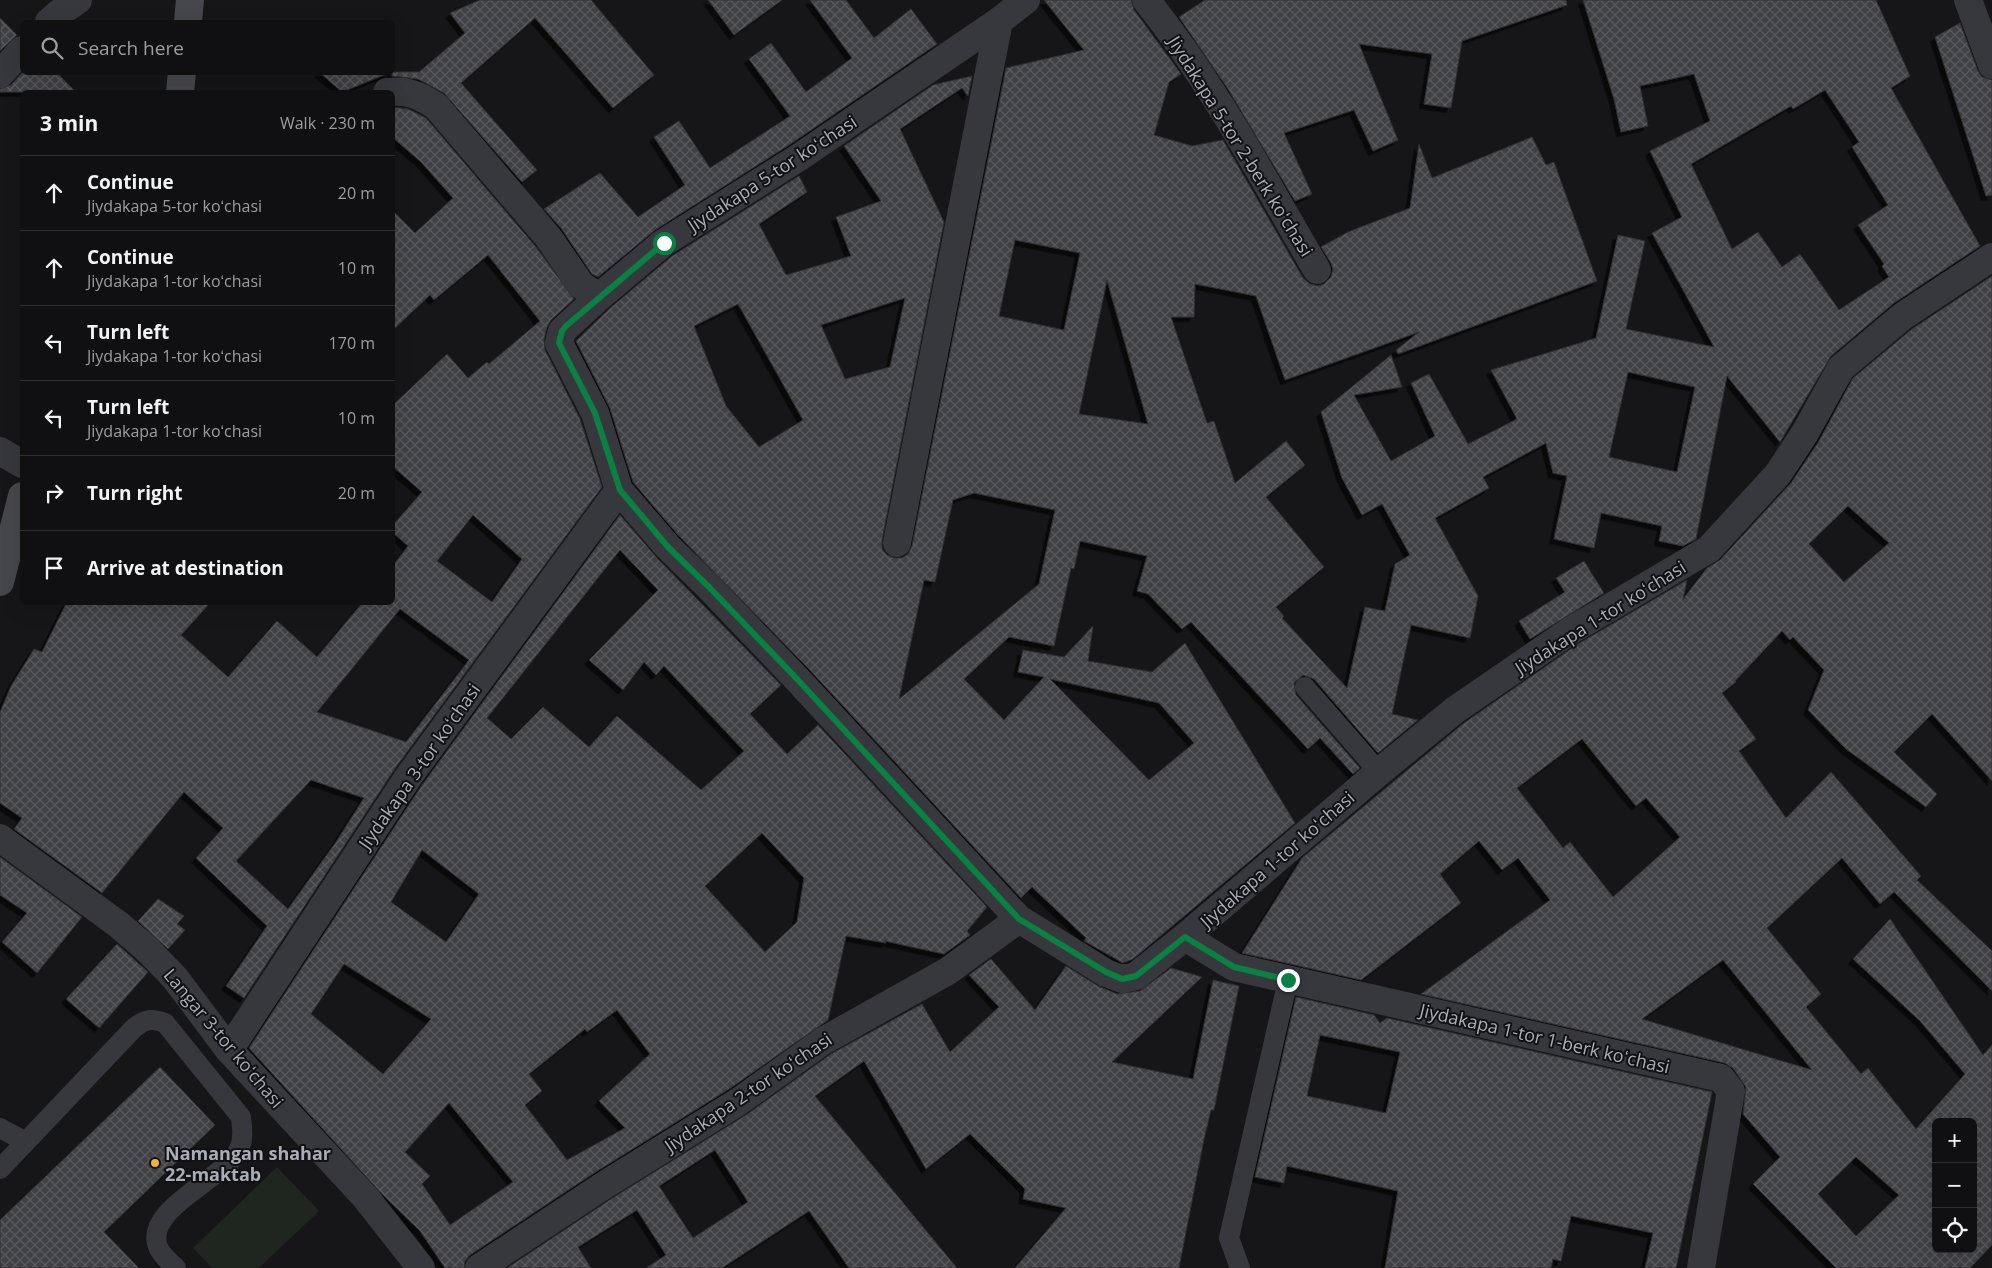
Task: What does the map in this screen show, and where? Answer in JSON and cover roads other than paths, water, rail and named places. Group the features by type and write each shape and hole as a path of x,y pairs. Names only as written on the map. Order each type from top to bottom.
{"street":[{"path":"51,20 78,0"},
{"path":"188,20 190,0"},
{"name":"Jiydakapa 5-tor koʻchasi","path":"599,297 664,243 798,158 999,21 1026,0"},
{"name":"Jiydakapa 5-tor 2-berk koʻchasi","path":"1146,0 1174,35 1236,130 1317,270"},
{"path":"1968,0 1992,65"},
{"path":"897,543 999,21"},
{"path":"0,74 20,52"},
{"path":"180,90 182,75"},
{"path":"395,91 418,95 436,106 548,237 581,284 599,297"},
{"name":"Jiydakapa 1-tor koʻchasi","path":"599,297 562,331 559,343 595,413 620,490 668,547 756,636 1019,919 1106,972 1122,979 1136,976 1185,937 1455,710 1570,632 1709,550 1778,474 1805,433 1841,368 1903,316 1992,257"},
{"path":"0,451 20,463"},
{"name":"Jiydakapa 3-tor koʻchasi","path":"229,1050 409,776 620,490"},
{"path":"0,582 20,504"},
{"name":"Langar 3-tor koʻchasi","path":"0,838 119,925 147,949 175,978 229,1050 366,1198 421,1268"},
{"name":"Jiydakapa 2-tor koʻchasi","path":"479,1268 603,1186 738,1102 823,1041 948,971 1019,919"},
{"name":"Jiydakapa 1-tor 1-berk koʻchasi","path":"1185,937 1234,967 1721,1078 1731,1091 1701,1268"}],"lane":[{"path":"1304,686 1379,772"},
{"path":"1240,1268 1229,1238 1288,980"},
{"path":"0,1169 134,1028 144,1020 154,1019 165,1023 241,1117 243,1134 239,1149 228,1162 161,1219 156,1240 158,1249 176,1268"},
{"path":"0,1128 26,1142"}],"place":[{"name":"Namangan shahar 22-maktab","path":"155,1163"}]}
